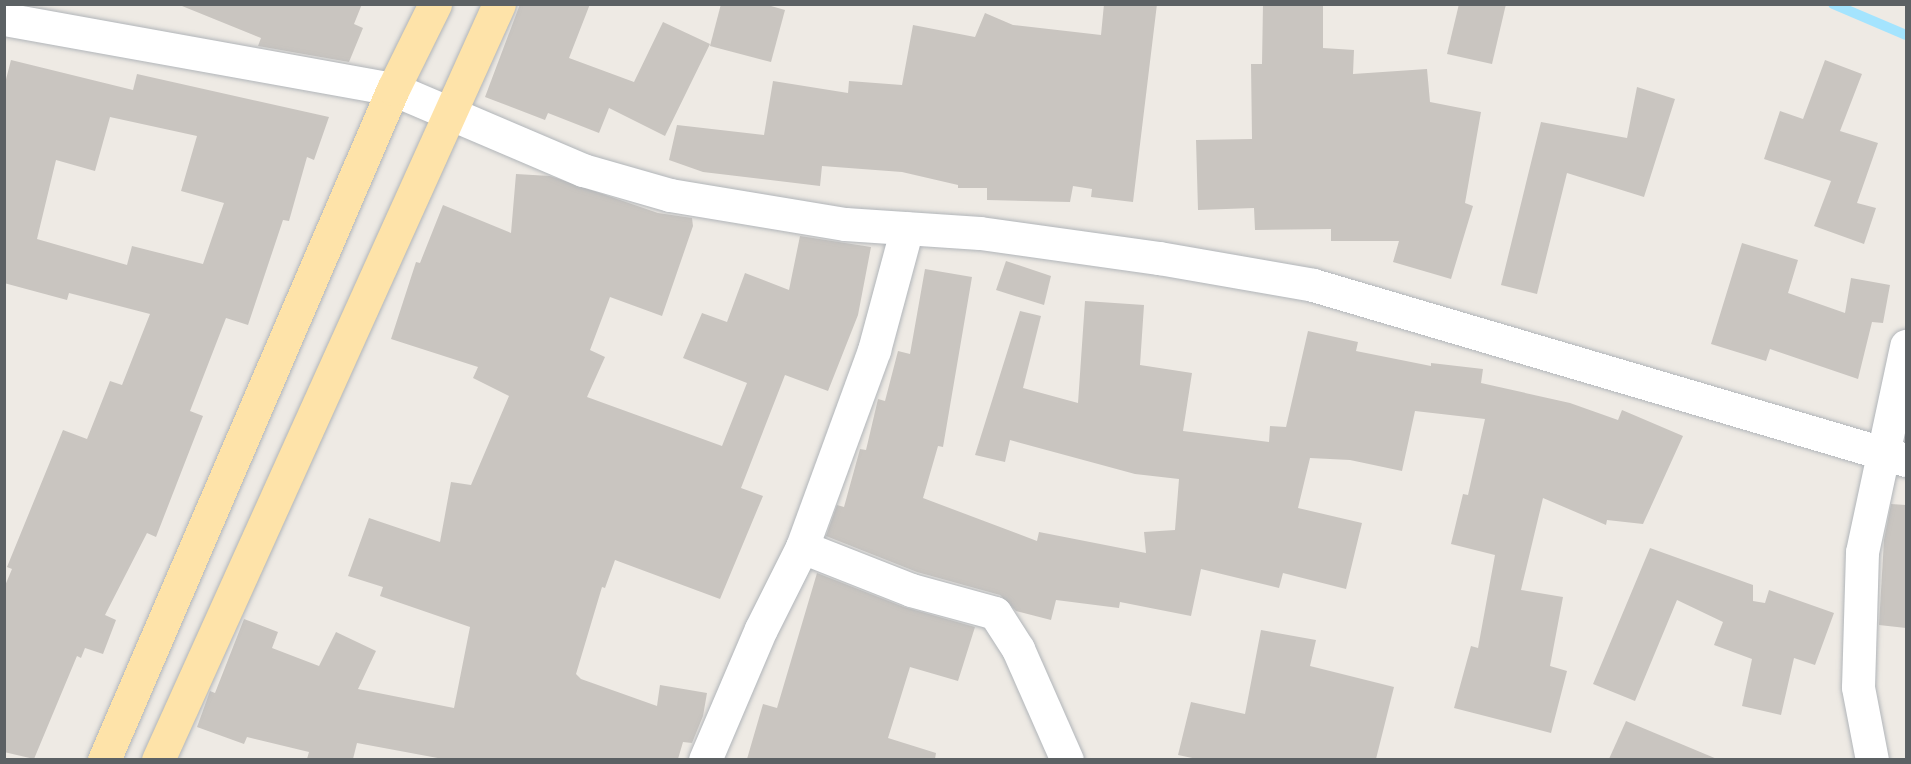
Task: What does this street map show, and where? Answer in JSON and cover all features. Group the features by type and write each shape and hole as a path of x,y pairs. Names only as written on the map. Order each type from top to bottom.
{"main road":[{"path":"104,759 393,89 435,4"},
{"path":"158,759 452,114 499,4"}],"street":[{"path":"4,19 393,89 583,170 670,195 845,224 980,233 1159,258 1312,285 1894,457"},
{"path":"705,759 761,629 802,547 874,350 907,228"},
{"path":"1872,759 1858,687 1858,605 1862,552 1894,457 1906,346"},
{"path":"802,547 911,590 995,613 1018,649 1067,759"}],"building":[{"path":"362,4 354,24 363,28 349,62 258,46 261,38 182,6"},
{"path":"520,4 590,4 569,58 634,82 663,22 710,44 665,136 609,108 599,133 548,113 545,120 485,97"},
{"path":"721,4 764,4 785,10 771,62 710,46"},
{"path":"1104,4 1157,4 1133,202 1091,197 1092,189 1073,186 1070,202 987,200 987,188 958,188 958,185 902,172 822,166 820,186 703,172 669,160 677,125 764,135 773,81 848,93 849,81 902,85 913,25 975,37 985,13 1013,25 1101,35"},
{"path":"1263,4 1323,4 1323,48 1354,50 1353,74 1427,69 1430,102 1481,112 1465,203 1473,206 1451,279 1393,262 1399,241 1331,241 1331,229 1255,230 1254,208 1198,210 1196,140 1252,139 1251,64 1262,64"},
{"path":"1459,4 1506,4 1492,64 1447,54"},
{"path":"11,60 133,90 137,74 329,117 314,160 307,157 289,221 283,220 248,325 226,318 190,411 203,416 156,537 147,533 105,615 116,620 103,654 85,648 81,658 77,656 34,759 4,752 4,588 12,569 7,567 63,430 87,439 110,381 122,385 150,314 69,293 67,300 4,283 4,87","holes":["110,117 197,136 181,191 224,203 203,264 132,246 127,265 37,239 56,160 95,171"]},
{"path":"1825,60 1862,74 1840,131 1878,143 1857,203 1876,208 1864,244 1814,226 1831,181 1764,159 1780,111 1803,119"},
{"path":"1637,87 1675,99 1644,197 1567,173 1537,294 1501,285 1541,122 1627,138"},
{"path":"516,174 550,176 658,213 692,218 693,226 662,316 610,297 590,350 605,357 587,397 722,446 747,383 683,358 702,313 727,322 745,273 789,290 800,236 871,247 858,315 828,391 785,375 741,488 763,496 720,599 615,560 605,588 602,587 576,674 581,679 657,706 660,685 707,693 703,716 692,743 683,742 678,759 443,759 357,743 353,759 307,759 309,752 247,737 244,744 197,727 210,691 215,693 244,619 278,632 272,648 319,666 336,632 376,651 358,689 454,708 470,627 380,596 383,587 348,576 369,518 440,542 451,482 471,485 509,396 473,378 478,367 391,339 416,262 420,263 443,205 511,233"},
{"path":"1742,243 1798,260 1788,293 1845,313 1851,278 1890,285 1883,323 1872,322 1858,379 1770,349 1766,361 1711,344"},
{"path":"1006,261 1051,276 1044,305 996,290"},
{"path":"925,269 972,277 943,447 938,446 923,498 1037,541 1039,532 1146,553 1144,532 1175,530 1179,479 1135,474 1010,440 1005,462 975,455 1020,311 1041,316 1023,388 1078,403 1085,301 1144,305 1140,365 1192,373 1183,431 1269,442 1270,426 1286,427 1308,331 1358,342 1356,351 1431,366 1431,363 1483,369 1481,383 1570,403 1618,420 1622,410 1683,436 1643,524 1607,520 1606,525 1543,498 1521,590 1563,597 1550,666 1567,671 1551,733 1454,708 1471,646 1478,648 1495,555 1451,544 1463,494 1468,495 1485,419 1415,411 1402,471 1350,460 1310,458 1298,508 1362,523 1346,589 1283,573 1279,588 1201,569 1191,616 1120,602 1119,608 1056,600 1051,620 1016,611 1000,595 917,572 826,536 837,505 844,507 860,449 866,450 878,399 885,401 898,351 910,354"},
{"path":"1891,504 1906,505 1906,628 1879,625 1884,540"},
{"path":"1650,548 1753,585 1753,601 1765,603 1769,590 1834,613 1815,665 1794,658 1781,715 1742,706 1752,659 1714,645 1723,622 1677,600 1635,701 1593,684"},
{"path":"817,573 904,607 975,627 958,681 910,667 888,738 936,753 935,759 747,759 763,704 777,708"},
{"path":"1261,630 1316,640 1310,666 1394,687 1376,759 1197,759 1178,755 1191,702 1245,714"},
{"path":"1626,721 1717,759 1609,759"}],"waterway":[{"path":"1833,4 1906,35"}]}
